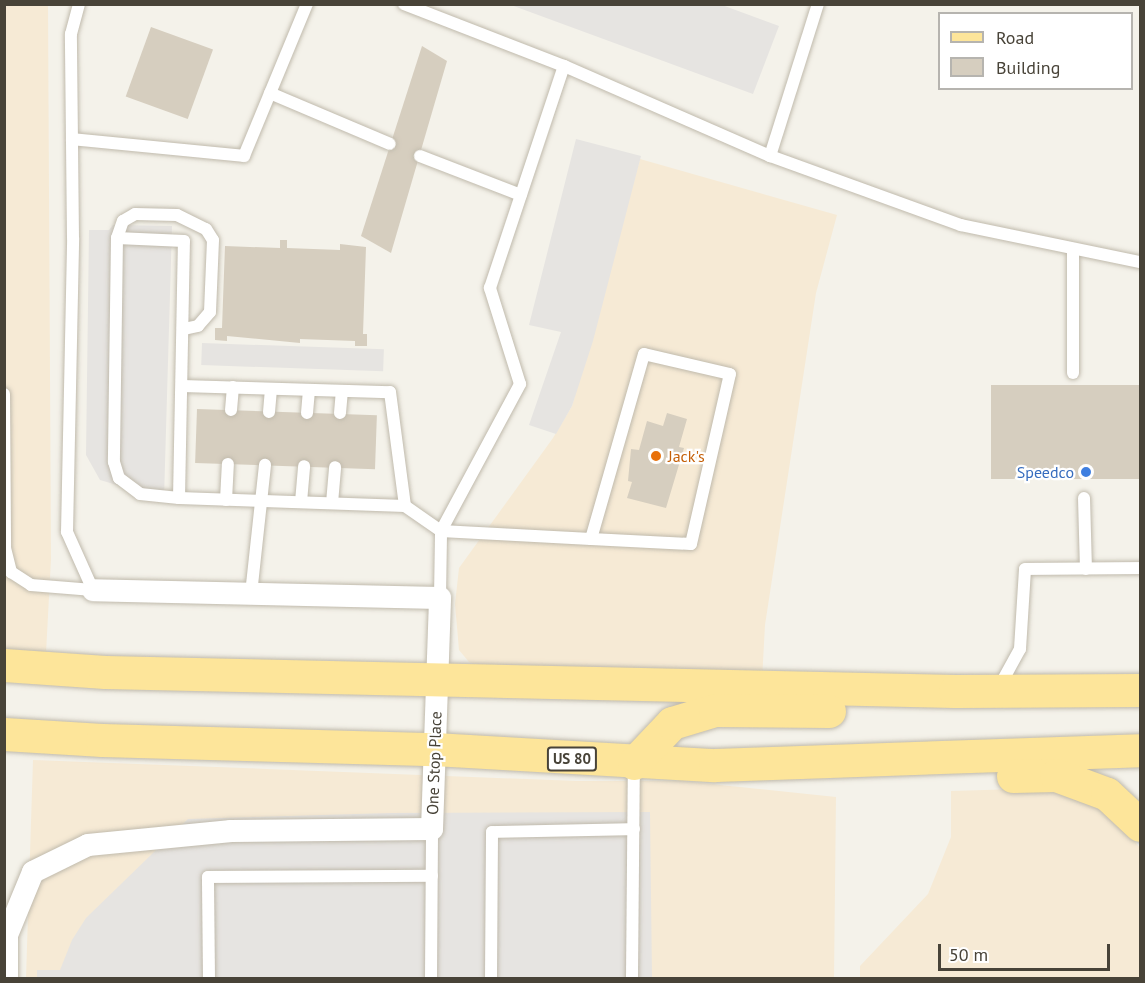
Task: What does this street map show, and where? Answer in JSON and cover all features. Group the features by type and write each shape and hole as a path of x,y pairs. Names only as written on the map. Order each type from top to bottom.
{"main road":[{"path":"4,665 436,680 955,691 1140,690"},
{"path":"634,763 672,723 715,710 871,711 955,691"},
{"name":"US 80","path":"4,734 102,740 434,748 634,763 715,765 1140,750"},
{"path":"715,765 824,779 1056,775 1107,794 1140,825"}],"street":[{"path":"93,590 440,598"},
{"name":"One Stop Place","path":"8,978 7,935 10,913 33,872 88,845 231,831 432,829 440,598"}],"lane":[{"path":"4,394 5,548 11,572 31,585 93,590 67,532 72,139 71,34 79,4"},
{"path":"72,139 244,156 307,4"},
{"path":"404,4 564,66 770,156 961,225 1072,251 1140,261"},
{"path":"770,156 818,4"},
{"path":"440,598 441,531 520,384 490,288 564,66"},
{"path":"270,93 390,144"},
{"path":"420,156 521,195"},
{"path":"184,329 198,326 210,312 213,240 206,229 177,215 135,214 123,221 117,238 114,462 119,478 140,494 179,498 405,506 441,531 591,539 691,544 730,374 644,354 591,539"},
{"path":"117,238 184,241 179,498"},
{"path":"1072,251 1073,373"},
{"path":"182,386 390,393 405,506"},
{"path":"231,410 233,387"},
{"path":"269,412 271,389"},
{"path":"308,413 309,390"},
{"path":"340,413 342,391"},
{"path":"226,500 228,464"},
{"path":"251,594 265,465"},
{"path":"301,502 304,466"},
{"path":"332,503 335,467"},
{"path":"1084,498 1086,569"},
{"path":"996,691 1020,649 1025,569 1140,568"},
{"path":"632,978 634,763"},
{"path":"431,978 432,829"},
{"path":"491,978 492,832 634,829"},
{"path":"208,978 208,877 432,876"}],"shaded area":[{"path":"4,5 48,5 51,559 46,653 5,650"},
{"path":"511,5 722,5 779,26 753,94"},
{"path":"576,139 641,156 593,341 572,406 556,434 529,425 561,332 529,325"},
{"path":"640,159 837,215 816,293 765,625 762,680 489,672 469,662 459,650 455,604 459,568 553,438 572,406"},
{"path":"113,225 172,226 164,499 100,480 86,455 89,230 109,230"},
{"path":"202,343 384,349 383,371 201,365"},
{"path":"33,760 577,781 682,781 836,797 834,978 26,978"},
{"path":"1021,789 1058,791 1086,802 1116,819 1140,848 1140,978 860,978 860,966 928,894 951,837 951,791"},
{"path":"650,812 652,978 37,978 37,970 60,970 72,940 86,918 188,819 390,813"}],"building":[{"path":"151,27 213,50 188,119 126,97"},
{"path":"422,46 447,61 391,253 361,236"},
{"path":"280,240 287,240 287,248 340,250 340,244 366,247 363,334 367,334 367,346 355,346 355,341 300,339 300,343 227,336 227,341 215,340 215,328 222,328 225,246 280,248"},
{"path":"991,385 1140,385 1140,479 991,479"},
{"path":"197,409 377,415 375,469 195,463"},
{"name":"Jack's","path":"667,413 687,419 679,447 684,448 666,508 627,498 632,482 628,481 631,449 639,450 647,421 663,426"}],"place":[{"name":"Jack's","path":"656,456"},
{"name":"Speedco","path":"1086,472"}]}
